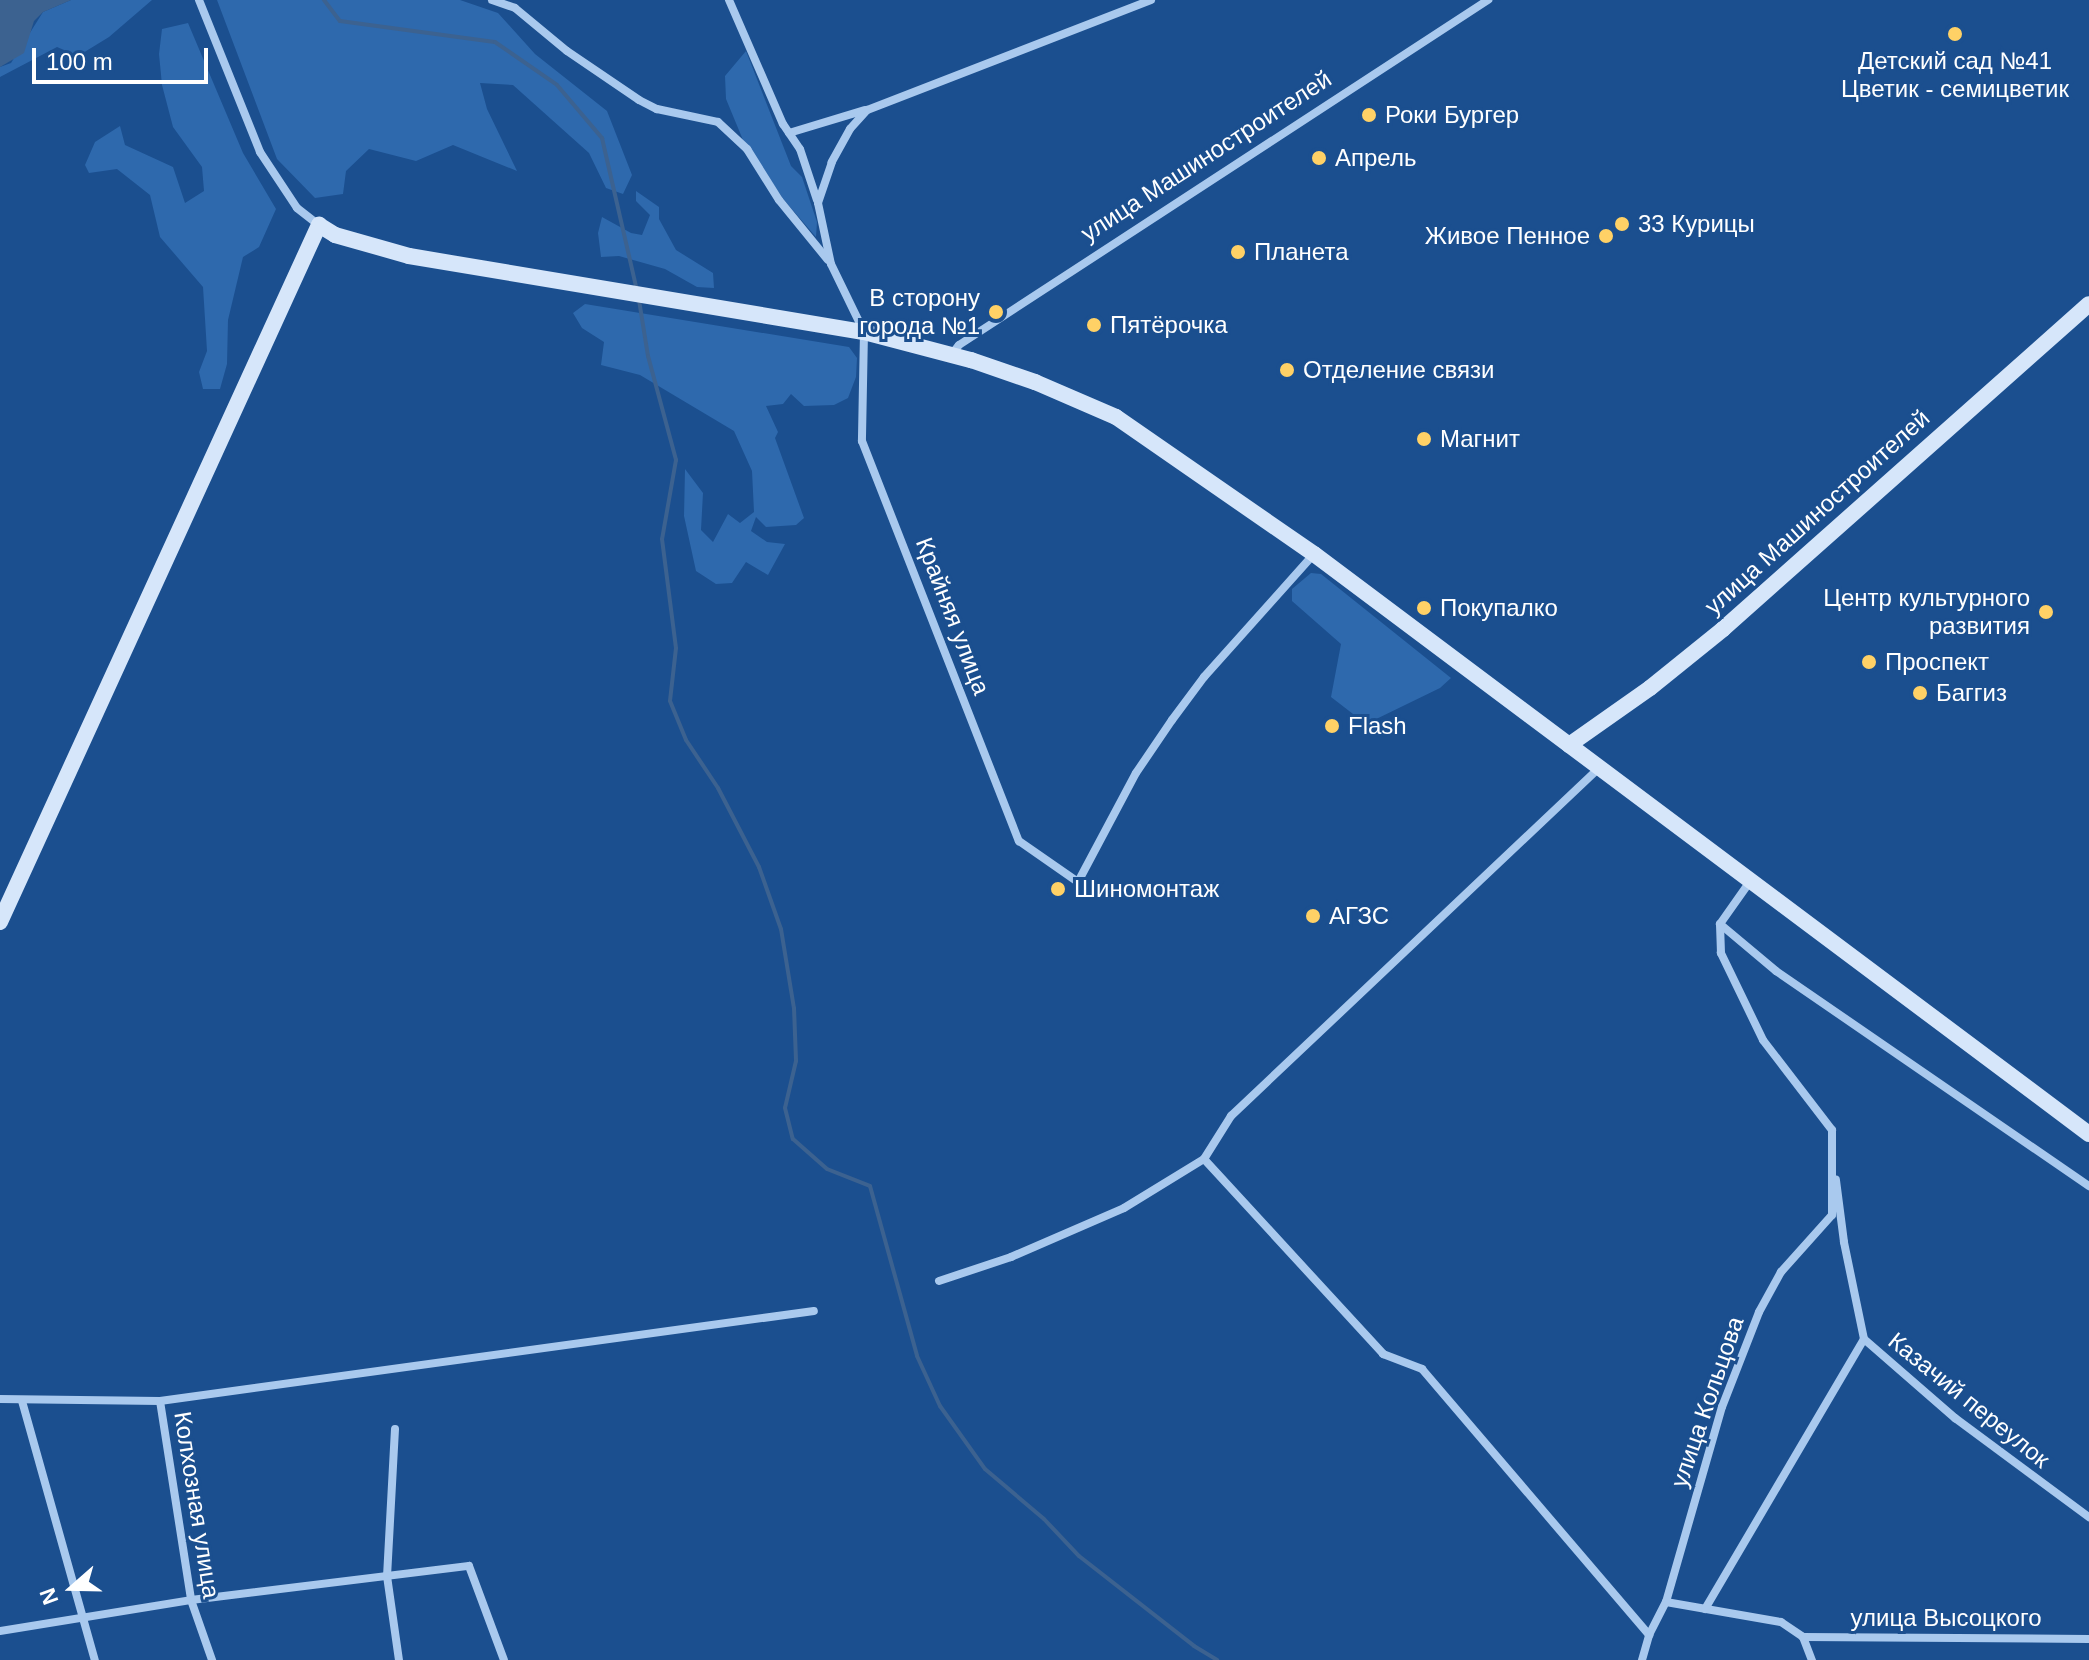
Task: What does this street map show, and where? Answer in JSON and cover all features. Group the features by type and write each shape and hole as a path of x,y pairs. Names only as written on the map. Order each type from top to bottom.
{"street":[{"path":"199,0 260,152 276,181 297,208 335,235 409,256 864,332 952,354 1035,382 1116,417 1314,554 2089,1134"},
{"path":"492,0 515,8 567,51 639,100 657,109 718,122 747,149 779,200 831,264 864,332"},
{"path":"729,0 789,133 800,149 818,203 831,264"},
{"path":"789,133 867,110 1151,0"},
{"name":"улица Машиностроителей","path":"952,354 959,345 1488,0"},
{"path":"818,203 832,162 850,129 867,110"},
{"path":"0,922 319,225"},
{"name":"улица Машиностроителей","path":"1569,745 1650,688 1723,629 2089,304"},
{"name":"Крайняя улица","path":"864,332 862,441 1019,841 1078,882 1136,773 1172,720 1204,677 1314,554"},
{"path":"939,1281 1011,1257 1124,1208 1204,1159 1231,1116 1600,768"},
{"path":"1751,879 1720,924 1776,971 2089,1186"},
{"name":"улица Кольцова","path":"1642,1660 1649,1635 1666,1602 1722,1407 1759,1312 1781,1272 1832,1215 1832,1130 1763,1040 1721,953 1720,924"},
{"path":"1204,1159 1383,1354 1422,1369 1649,1635"},
{"path":"1705,1609 1864,1339 1844,1242 1841,1196 1834,1173"},
{"path":"0,1399 160,1401 814,1311"},
{"name":"Казачий переулок","path":"1864,1339 1955,1418 2089,1517"},
{"path":"22,1401 95,1660"},
{"name":"Колхозная улица","path":"160,1401 191,1600 212,1660"},
{"path":"395,1429 387,1576 399,1660"},
{"path":"0,1631 191,1600 469,1566 504,1660"},
{"path":"1666,1602 1781,1622 1803,1637 1812,1660"},
{"name":"улица Высоцкого","path":"1803,1637 2089,1639"}],"shaded area":[{"path":"0,0 71,0 43,12 34,21 24,53 0,67"},
{"path":"71,0 152,0 109,37 78,56 57,47 0,77 0,67 11,63 43,12"},
{"path":"217,0 460,0 498,13 535,54 607,111 632,175 623,194 606,188 589,153 513,85 480,83 487,109 517,171 453,145 416,161 369,149 346,171 343,194 315,198 277,159"},
{"path":"188,23 243,153 276,209 259,247 243,257 228,320 227,364 220,389 203,389 199,372 207,351 203,287 160,237 150,195 117,169 89,173 85,165 95,142 120,126 125,145 173,167 185,203 204,191 202,167 173,127 162,85 159,54 162,29"},
{"path":"746,51 791,166 802,177 817,222 816,237 784,200 743,140 726,99 725,76"},
{"path":"636,191 659,207 659,219 676,250 713,273 714,288 697,287 665,269 619,256 601,257 598,233 602,217 631,233 642,235 650,215 636,201"},
{"path":"585,304 849,347 857,358 856,377 848,398 834,405 804,406 791,394 783,404 766,406 778,432 775,438 804,518 796,525 766,527 756,517 751,531 767,542 785,544 768,575 746,562 732,583 716,584 696,571 684,516 685,469 703,493 701,530 713,542 728,514 740,523 754,512 752,471 734,431 640,375 601,365 604,342 582,328 573,313"},
{"path":"1311,573 1321,574 1451,678 1440,688 1366,724 1331,697 1341,644 1292,601 1292,589"}],"waterway":[{"path":"324,0 340,21 495,42 557,85 602,138 636,287"},
{"path":"639,300 648,356 676,460 662,539 676,648 670,701 686,740 718,788 759,867 781,929 794,1008 796,1061 785,1108 793,1139 827,1169 870,1186 917,1356 940,1406 985,1469 1044,1519 1079,1556 1194,1646 1217,1660"}],"place":[{"name":"Детский сад №41 Цветик - семицветик","path":"1955,34"},
{"name":"Роки Бургер","path":"1369,115"},
{"name":"Апрель","path":"1319,158"},
{"name":"33 Курицы","path":"1622,224"},
{"name":"Живое Пенное","path":"1606,236"},
{"name":"Планета","path":"1238,252"},
{"name":"В сторону города №1","path":"996,312"},
{"name":"Пятёрочка","path":"1094,325"},
{"name":"Отделение связи","path":"1287,370"},
{"name":"Магнит","path":"1424,439"},
{"name":"Покупалко","path":"1424,608"},
{"name":"Центр культурного развития","path":"2046,612"},
{"name":"Проспект","path":"1869,662"},
{"name":"Баггиз","path":"1920,693"},
{"name":"Flash","path":"1332,726"},
{"name":"Шиномонтаж","path":"1058,889"},
{"name":"АГЗС","path":"1313,916"}]}
